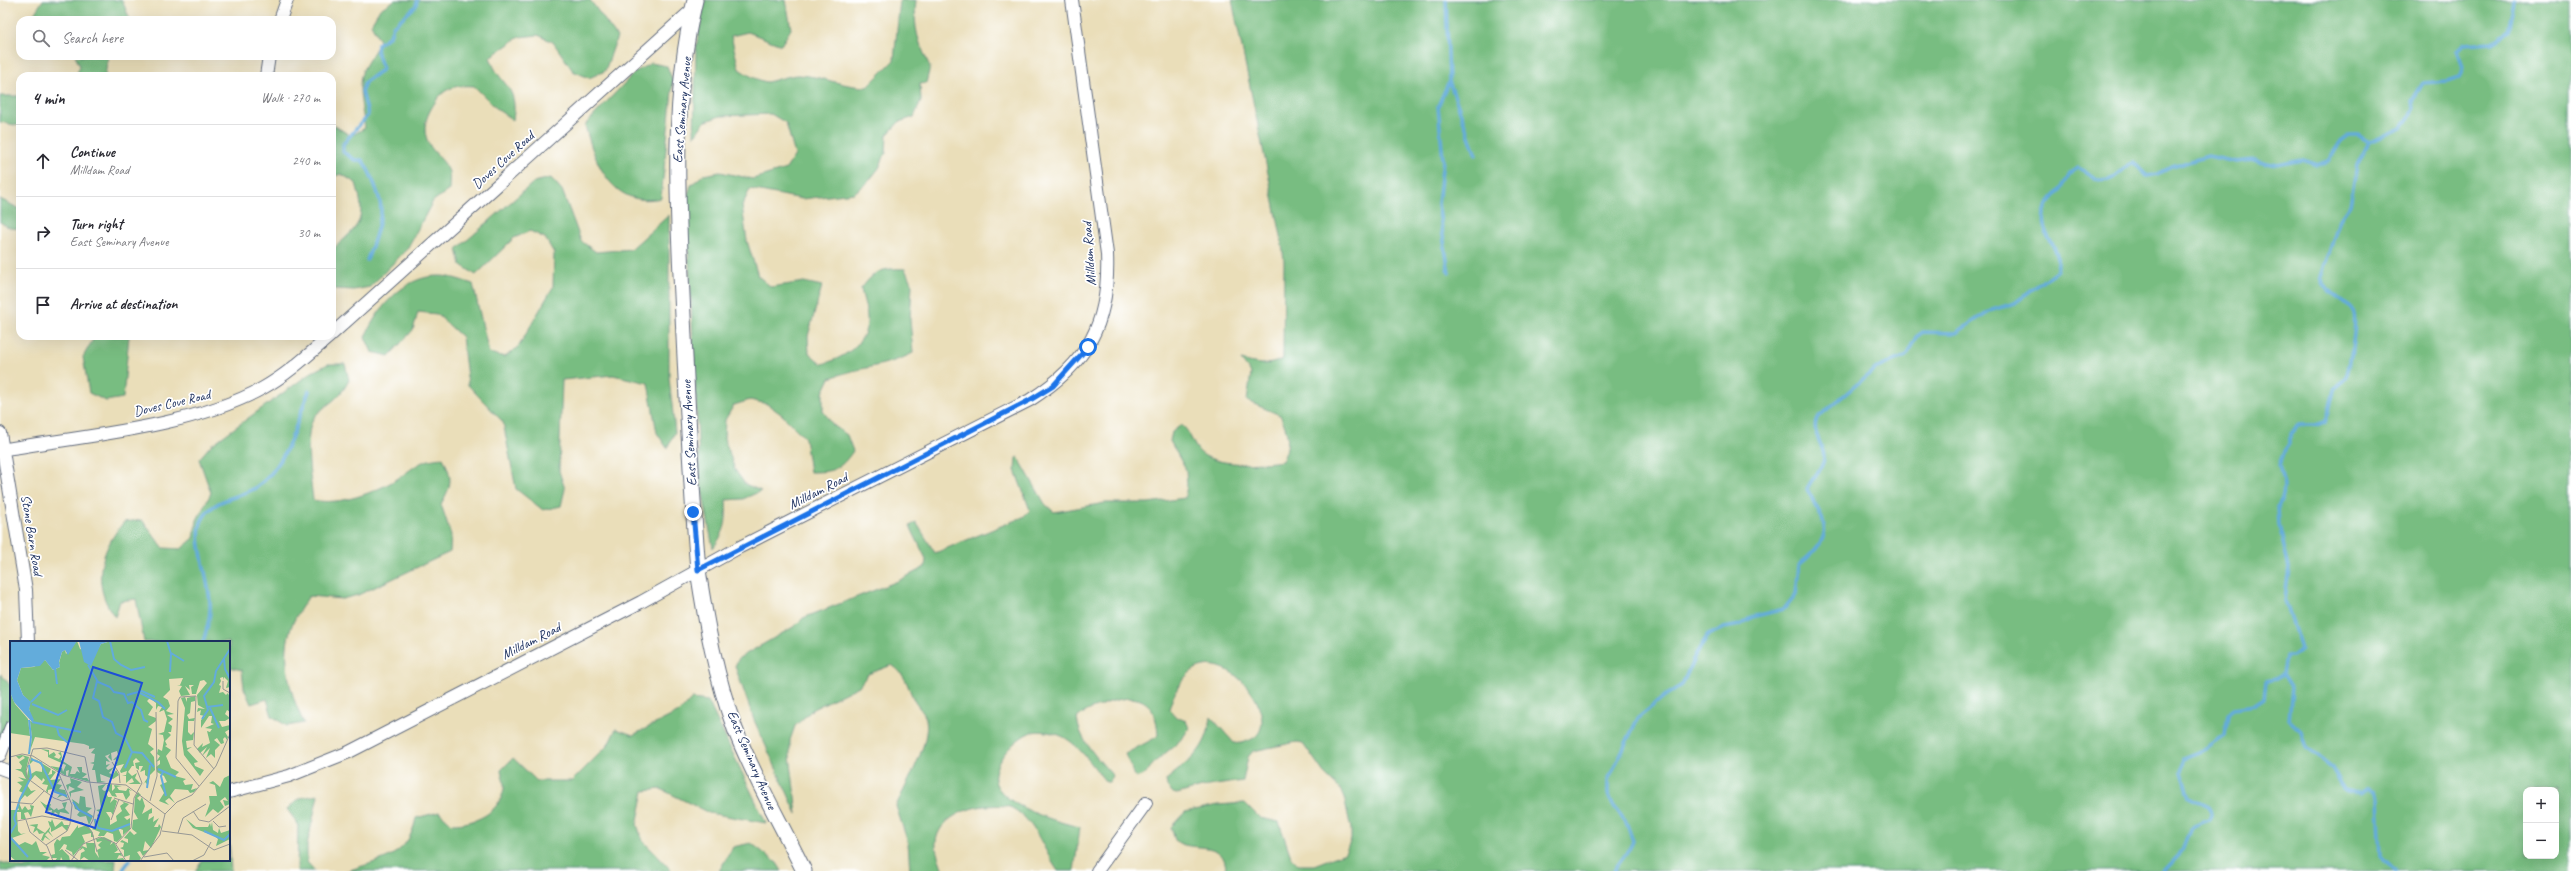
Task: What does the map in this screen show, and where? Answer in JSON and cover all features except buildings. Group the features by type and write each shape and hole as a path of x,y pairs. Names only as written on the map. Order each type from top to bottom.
{"street":[{"path":"281,16 287,0"},
{"name":"Milldam Road","path":"230,792 277,779 349,752 641,602 698,570 1030,400 1053,386 1088,347 1099,326 1106,302 1108,279 1107,254 1072,0"},
{"name":"East Seminary Avenue","path":"694,5 681,85 676,149 678,220 698,570 706,624 735,728 760,786 804,871"},
{"name":"Doves Cove Road","path":"336,327 694,5"},
{"path":"267,72 268,60"},
{"name":"Doves Cove Road","path":"1,449 146,426 184,418 226,405 262,388 294,369 323,340"},
{"name":"Stone Barn Road","path":"0,433 1,449 26,590 28,641"},
{"path":"0,755 10,730"},
{"path":"0,768 10,772"},
{"path":"1097,871 1146,803"}],"green space":[{"path":"43,0 122,0 128,16 35,16 34,14"},
{"path":"395,0 590,0 617,37 605,71 589,78 573,71 553,42 538,35 519,37 490,57 498,74 511,92 514,108 513,120 498,110 474,86 454,87 442,94 434,103 428,114 425,132 429,144 445,164 449,172 449,190 433,201 407,249 370,287 354,290 336,289 336,246 355,228 361,214 361,206 356,183 341,174 336,176 336,127 351,136 365,128 360,83 363,70 380,41 371,24 380,9"},
{"path":"705,0 786,0 791,29 781,45 748,32 731,36 739,69 762,81 768,82 799,75 816,77 858,87 867,87 894,60 900,0 916,0 915,19 917,35 930,67 926,83 920,84 921,100 914,117 899,122 887,135 886,152 879,168 868,182 854,193 802,199 750,189 742,206 747,241 758,276 771,287 804,282 822,286 808,336 809,353 822,364 837,359 851,350 862,338 867,323 866,310 861,289 875,274 890,269 905,269 912,285 910,320 913,353 903,358 851,371 830,378 823,393 823,411 833,425 847,435 853,451 840,466 835,469 810,472 805,438 781,414 767,404 750,400 734,405 725,420 724,438 735,470 745,484 761,491 743,499 726,500 725,526 721,536 713,548 700,479 686,201 691,185 703,175 720,172 753,179 786,169 795,155 786,123 771,114 720,116 704,122 694,137 696,48"},
{"path":"1232,0 2571,0 2571,871 1226,871 1224,860 1220,853 1205,848 1181,844 1175,840 1171,827 1185,812 1218,805 1245,803 1260,818 1279,822 1291,857 1299,865 1314,865 1345,853 1351,840 1351,829 1345,801 1340,789 1326,776 1303,743 1297,742 1253,751 1248,757 1243,781 1202,787 1177,794 1172,793 1167,786 1166,780 1190,760 1201,747 1206,739 1211,717 1234,743 1241,743 1252,739 1261,727 1260,710 1251,692 1237,677 1219,667 1201,667 1183,680 1169,709 1176,717 1186,721 1189,728 1179,741 1150,767 1146,774 1136,778 1125,754 1158,735 1153,712 1148,705 1135,699 1126,698 1115,700 1086,712 1077,718 1082,734 1090,749 1113,776 1109,782 1106,782 1073,743 1066,738 1052,733 1039,731 1030,732 1015,743 1003,755 996,770 996,784 1010,800 1033,812 1080,827 1074,871 1058,871 1033,828 1027,820 1012,808 1006,806 984,806 959,813 951,818 939,831 936,839 936,848 943,871 910,871 908,843 896,806 917,763 927,729 924,713 914,701 903,676 892,665 868,674 859,686 813,709 795,726 790,740 790,755 797,814 754,720 735,666 739,658 795,626 803,618 898,581 925,567 926,559 910,526 916,522 935,553 1023,517 1030,510 1015,470 1016,458 1018,457 1045,504 1054,512 1105,503 1148,503 1185,498 1187,485 1186,470 1170,441 1172,432 1181,425 1184,427 1198,450 1205,456 1214,460 1250,464 1282,461 1287,449 1287,432 1283,421 1280,415 1247,401 1251,373 1241,360 1257,364 1267,364 1283,359 1284,261 1281,236"},
{"path":"77,60 107,60 106,72 78,72 80,66"},
{"path":"651,63 667,66 673,81 661,198 644,200 630,197 618,190 609,180 594,154 585,125 635,72"},
{"path":"0,96 16,96 16,125 0,122"},
{"path":"551,178 562,190 581,241 596,252 631,249 669,215 669,378 675,432 667,448 657,433 648,383 613,375 562,380 559,471 565,489 561,506 543,510 516,489 503,422 468,385 462,337 437,314 418,312 413,330 389,356 372,352 365,337 385,304 404,287 427,277 444,276 473,284 489,353 505,357 519,346 553,287 554,253 545,238 530,231 514,238 476,275 461,265 457,249 534,182"},
{"path":"0,199 16,207 16,229 10,228 0,222"},
{"path":"93,340 129,340 123,398 106,401 89,393 83,357"},
{"path":"328,364 345,364 349,380 342,392 316,415 309,431 308,455 313,500 334,501 356,497 388,484 418,464 428,460 443,458 450,476 449,486 441,504 451,535 450,552 358,595 342,599 309,596 292,625 288,637 287,649 288,675 295,701 304,723 287,726 272,716 267,699 251,704 244,688 242,670 230,667 230,641 144,641 136,599 120,601 115,617 107,605 103,593 101,569 109,545 115,533 124,522 142,520 163,548 181,549 194,538 197,520 211,493 199,459 211,445 312,372"},
{"path":"1,674 10,685 10,720 0,742"},
{"path":"692,699 708,701 766,823 709,813 661,789 644,791 637,825 643,841 672,871 347,871 382,860 400,849 407,841 416,818 439,812 452,824 460,824 477,820 484,816 497,805 501,798 504,789 504,782 501,770 513,758 537,781 572,781 608,745 616,729 633,735 679,712"},
{"path":"318,795 307,845 307,862 315,871 297,871 298,824 287,809 300,798"},
{"path":"751,843 777,863 782,871 719,871 733,847"},
{"path":"230,855 231,871 195,871 202,861 230,861"},
{"path":"48,861 116,861 115,871 0,871 0,862 23,868"}],"waterway":[{"path":"367,260 379,224 381,212 380,200 375,185 362,160 355,160 343,152 343,144 368,115 362,91 365,82 383,69 377,52 378,44 390,36 393,26 416,6 417,0"},
{"path":"1446,0 1449,81 1476,155"},
{"path":"2163,871 2182,851 2190,830 2194,826 2209,820 2212,812 2209,807 2189,797 2181,772 2183,758 2206,749 2225,736 2228,714 2233,708 2255,705 2264,699 2266,681 2276,679 2283,674 2286,656 2293,656 2301,649 2285,600 2289,567 2279,525 2278,508 2283,496 2284,485 2279,465 2283,454 2290,444 2290,434 2298,425 2316,425 2325,422 2334,390 2336,386 2345,379 2348,371 2355,324 2353,311 2345,302 2327,289 2321,277 2340,219 2350,205 2357,165 2369,142 2401,128 2410,116 2413,109 2412,101 2423,83 2447,81 2459,77 2463,67 2457,51 2464,44 2492,42 2508,32 2514,0"},
{"path":"1449,81 1438,106 1443,160 1438,204 1449,273"},
{"path":"1614,871 1633,841 1626,822 1613,805 1608,793 1608,780 1638,718 1666,695 1682,685 1696,654 1708,635 1724,628 1740,625 1752,617 1784,609 1796,594 1799,565 1819,545 1823,537 1823,521 1807,489 1824,460 1823,451 1815,428 1817,418 1875,369 1906,356 1916,337 1923,332 1956,333 1989,311 2015,303 2057,270 2058,257 2047,234 2043,222 2044,215 2046,208 2061,189 2072,171 2078,168 2100,180 2105,181 2110,180 2133,162 2147,176 2158,174 2171,167 2208,156 2236,162 2255,160 2276,165 2302,160 2317,165 2328,161 2341,141 2349,135 2358,135 2369,142"},
{"path":"203,641 209,622 210,599 199,539 202,520 207,512 220,502 251,490 268,477 277,466 290,443 309,391"},
{"path":"2283,674 2292,688 2289,720 2301,731 2306,748 2332,768 2344,790 2361,794 2368,789 2374,792 2378,800 2381,856 2396,871"},
{"path":"122,871 129,861"}],"route":[{"path":"693,512 698,570 740,547 1030,400 1053,386 1072,368 1088,347"}]}
